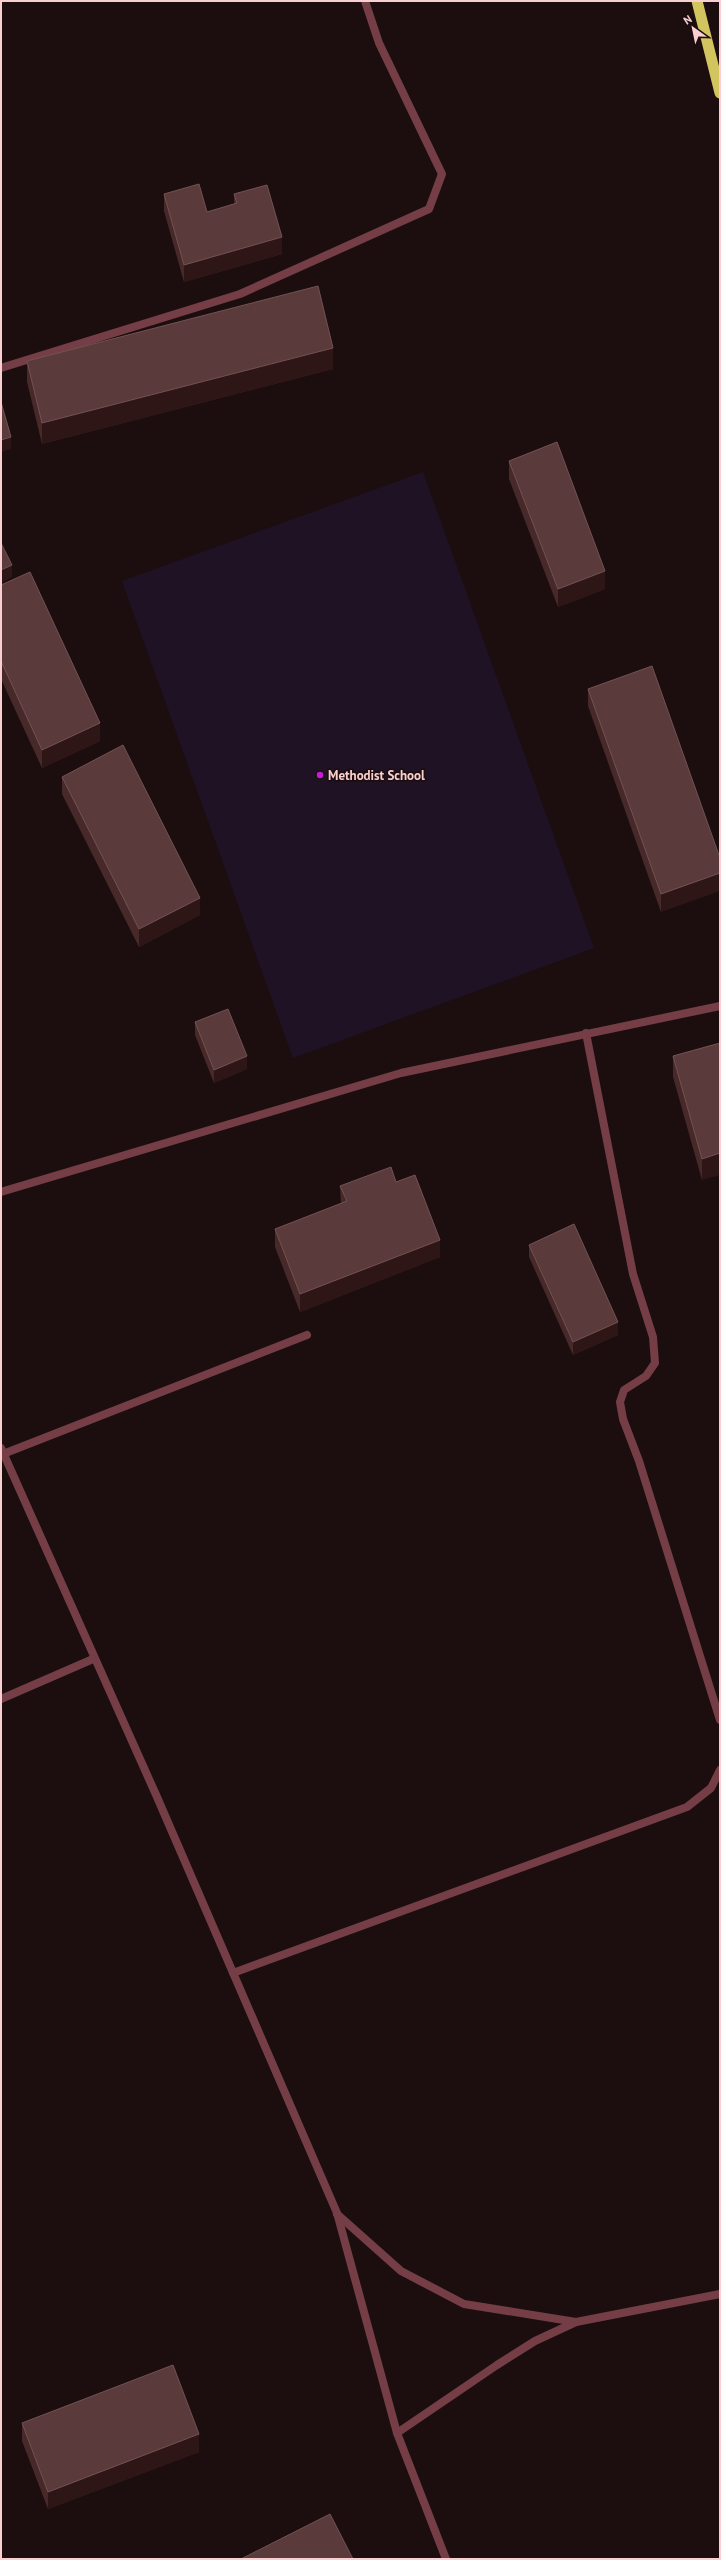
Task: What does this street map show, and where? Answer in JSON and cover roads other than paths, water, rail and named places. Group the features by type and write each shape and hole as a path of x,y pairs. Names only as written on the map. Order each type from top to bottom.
{"highway":[{"path":"696,1 720,92"}],"street":[{"path":"1,368 240,294 429,209 442,174 379,43 365,1"},
{"path":"1,1192 401,1073 720,1006"},
{"path":"586,1033 633,1274 653,1337 655,1363 646,1376 624,1390 620,1402 624,1419 639,1462 720,1720"},
{"path":"307,1335 2,1451 233,1973 337,2213 398,2433 446,2559"},
{"path":"1,1699 93,1659"},
{"path":"233,1973 687,1807 711,1788 720,1770"},
{"path":"337,2213 400,2271 464,2304 576,2322"},
{"path":"398,2433 497,2365 535,2342 576,2322 720,2294"}],"place":[{"name":"Methodist School","path":"320,775"}]}
